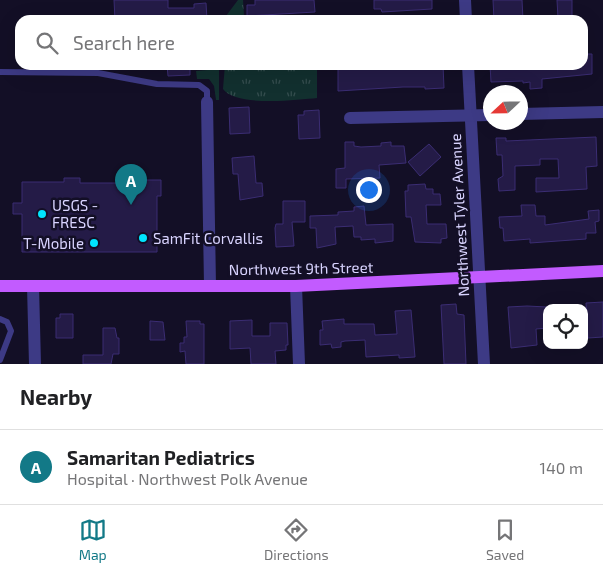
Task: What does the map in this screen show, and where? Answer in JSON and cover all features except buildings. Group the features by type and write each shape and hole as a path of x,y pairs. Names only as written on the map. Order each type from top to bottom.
{"main road":[{"name":"Northwest 9th Street","path":"0,286 296,286 603,271"}],"street":[{"path":"465,0 466,15"},
{"name":"Northwest Tyler Avenue","path":"468,70 484,364"},
{"path":"207,102 210,286"},
{"path":"528,114 603,112"},
{"path":"350,118 483,116"},
{"path":"33,286 35,364"},
{"path":"296,286 300,364"}],"lane":[{"path":"0,72 98,73 157,84 199,85 207,91 207,102"},
{"path":"0,319 7,322 11,331 0,360"}],"green space":[{"path":"238,0 243,0 244,15 227,15"},
{"path":"219,70 219,100 216,100 214,86 209,79 197,79 196,71"},
{"path":"225,70 317,70 317,98 253,100 230,95 223,89"}],"place":[{"name":"Samaritan Pediatrics","path":"131,205"},
{"name":"USGS - FRESC","path":"42,214"},
{"name":"SamFit Corvallis","path":"143,238"},
{"name":"T-Mobile","path":"94,243"}]}
